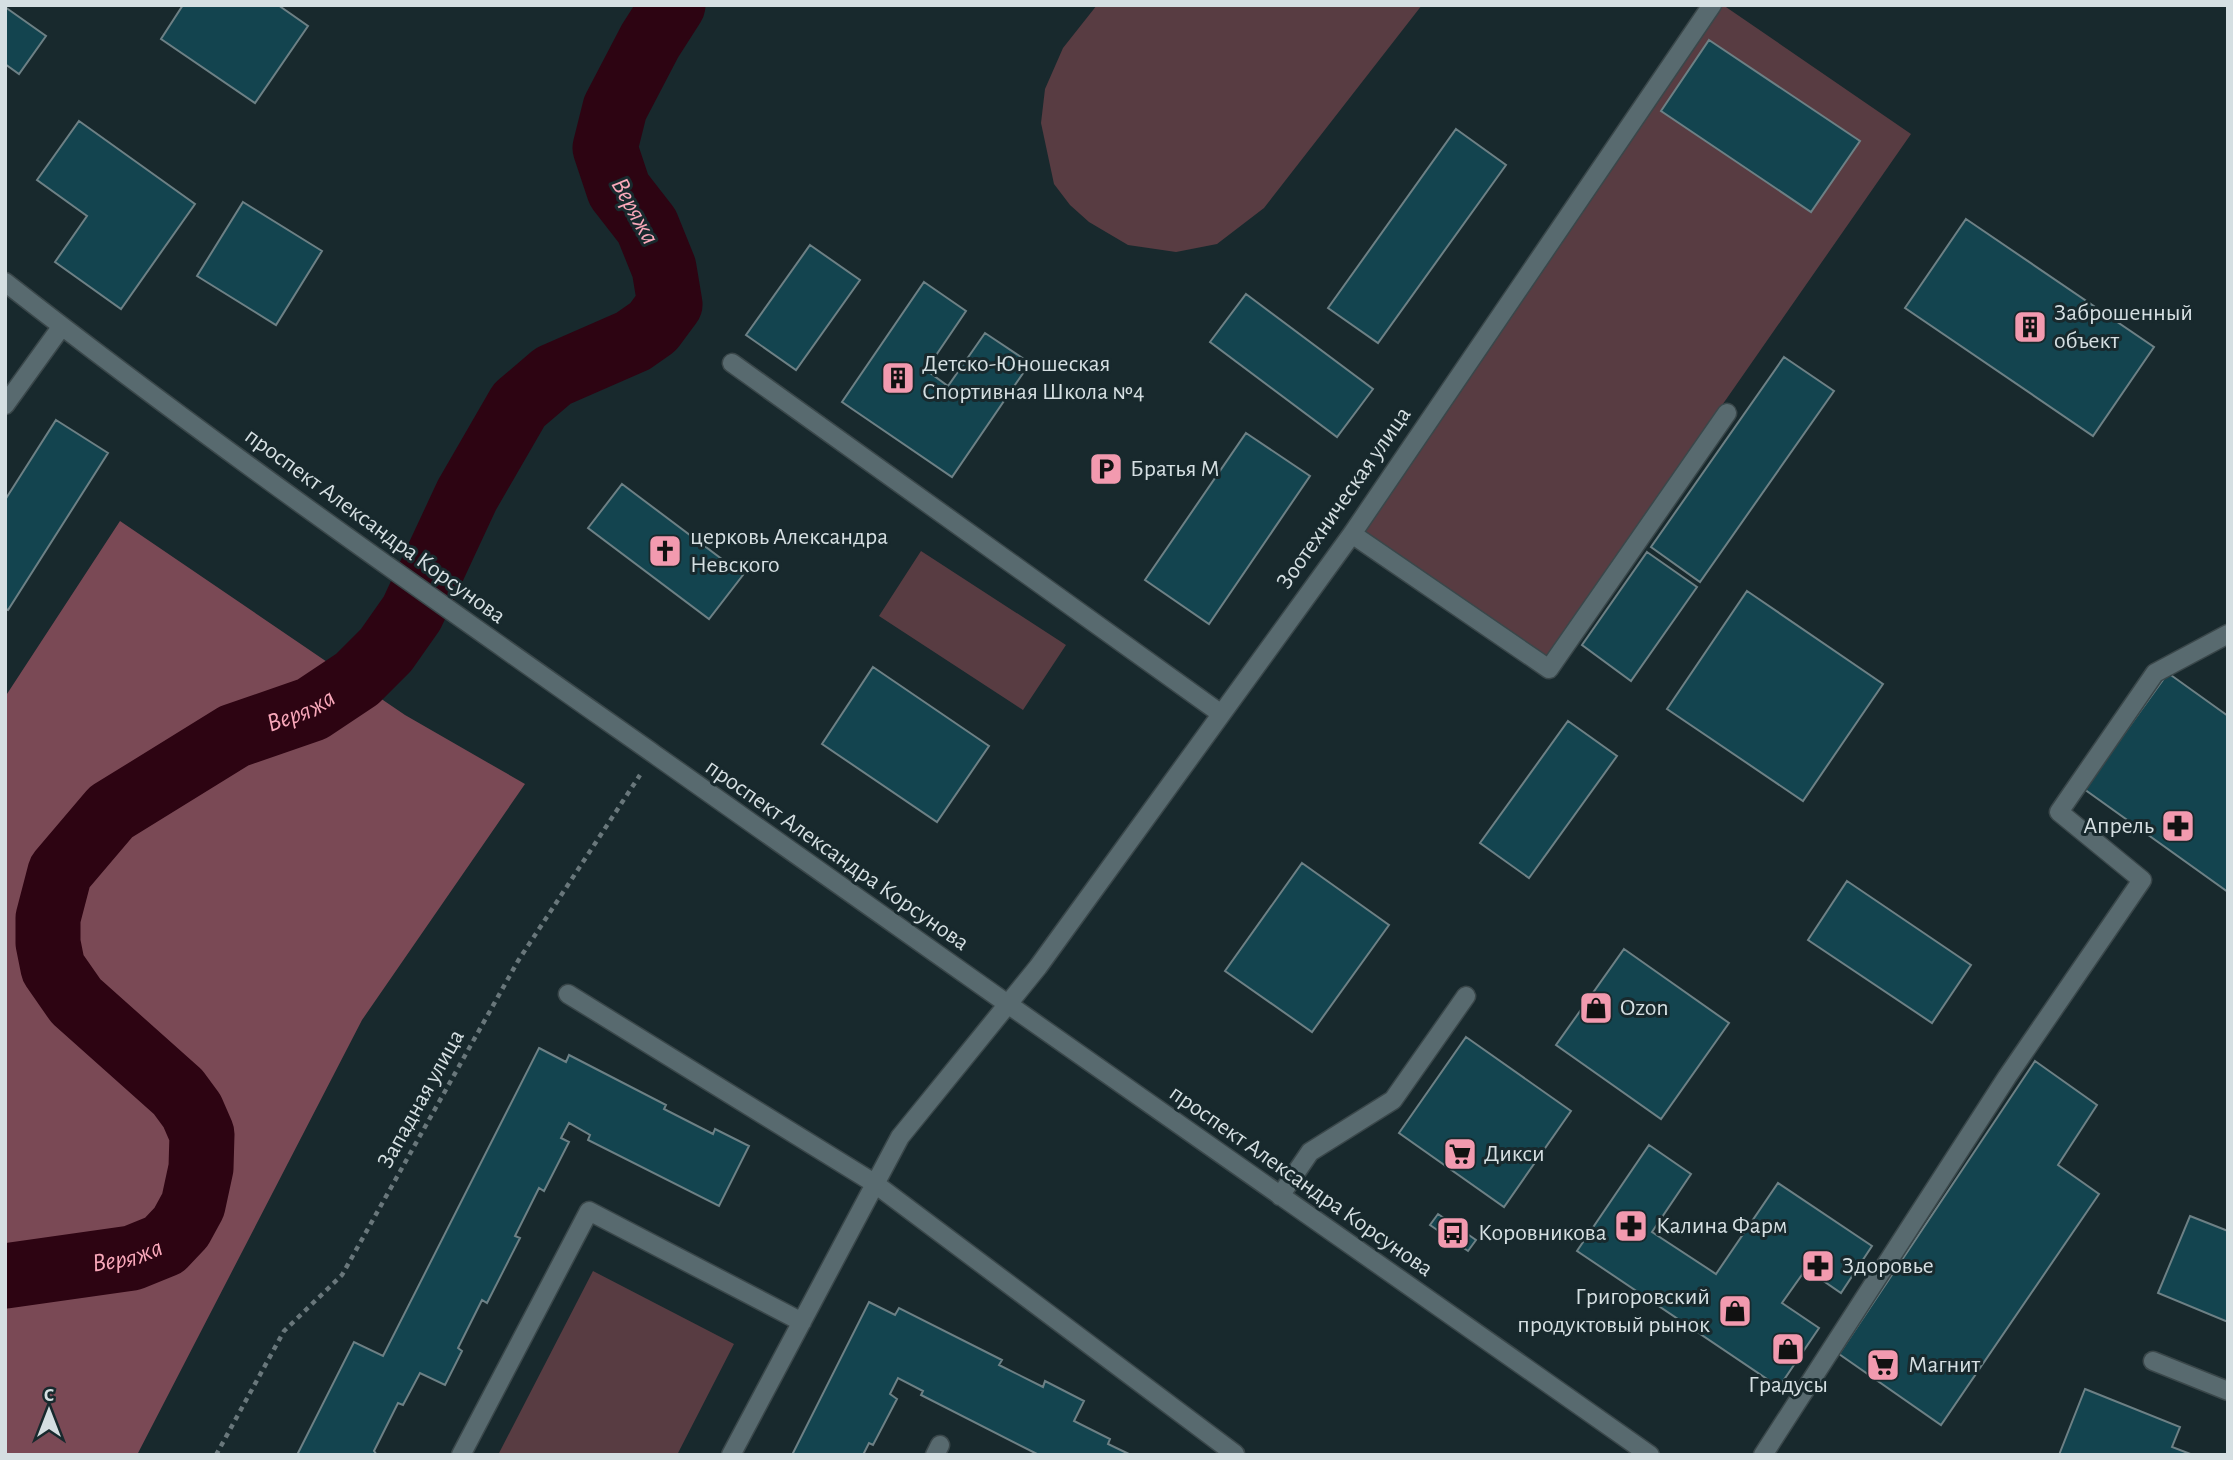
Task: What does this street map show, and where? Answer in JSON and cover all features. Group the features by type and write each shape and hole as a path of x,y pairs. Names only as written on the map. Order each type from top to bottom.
{"street":[{"name":"Зоотехническая улица","path":"731,1455 900,1137 1008,1006 1352,534 1710,7"},
{"name":"проспект Александра Корсунова","path":"5,282 343,534 498,645 1650,1455"},
{"path":"5,405 62,326"},
{"path":"732,363 1220,713"},
{"path":"1352,534 1549,668 1727,413"},
{"path":"1763,1455 2007,1077 2142,880 2059,812 2155,673 2228,634"},
{"path":"568,994 874,1183 1235,1454"},
{"path":"1280,1196 1310,1153 1392,1100 1466,996"},
{"path":"461,1455 589,1211 802,1322"},
{"path":"2153,1361 2228,1391"}],"path":[{"name":"Западная улица","path":"216,1455 284,1331 342,1275 518,961 654,755"}],"shaded area":[{"path":"1097,5 1422,5 1264,208 1217,244 1176,252 1128,245 1089,222 1070,205 1054,184 1041,123 1045,89 1063,48"},
{"path":"1723,5 1911,134 1546,658 1359,529"},
{"path":"120,521 405,715 525,784 362,1020 137,1455 5,1455 5,697"},
{"path":"921,551 1066,645 1023,710 879,616"},
{"path":"593,1271 734,1344 677,1455 498,1455"}],"building":[{"path":"183,5 278,5 308,26 255,103 161,39"},
{"path":"5,7 46,36 19,74 5,64"},
{"path":"1709,40 1860,141 1811,212 1661,111"},
{"path":"79,121 195,204 121,309 55,262 87,216 37,180"},
{"path":"1456,129 1506,165 1378,343 1328,308"},
{"path":"243,202 322,251 276,325 197,276"},
{"name":"Заброшенный объект","path":"1966,219 2154,347 2093,436 1905,308"},
{"path":"810,245 860,280 796,370 746,335"},
{"name":"Детско-Юношеская Спортивная Школа №4","path":"924,282 966,311 926,370 948,386 985,333 1030,363 952,477 842,402"},
{"path":"1246,294 1373,389 1337,437 1210,342"},
{"path":"1784,357 1834,391 1700,582 1651,547"},
{"path":"56,420 108,453 8,610 5,609 5,500"},
{"path":"1246,433 1310,476 1209,624 1145,580"},
{"name":"церковь Александра Невского","path":"622,484 743,575 709,619 588,528"},
{"path":"1647,552 1697,587 1631,681 1582,645"},
{"path":"1747,591 1883,684 1803,801 1667,709"},
{"path":"873,667 989,746 937,822 822,744"},
{"path":"2168,673 2228,716 2228,892 2084,789"},
{"path":"1568,721 1617,756 1529,878 1480,843"},
{"path":"1302,863 1389,925 1312,1032 1225,971"},
{"path":"1847,881 1971,965 1932,1023 1808,940"},
{"path":"1624,949 1729,1023 1661,1119 1556,1045"},
{"path":"1466,1037 1571,1111 1504,1207 1399,1133"},
{"path":"539,1048 566,1062 569,1055 666,1105 664,1109 713,1134 715,1129 749,1146 719,1206 588,1140 590,1135 569,1123 561,1138 569,1142 544,1191 539,1188 515,1236 520,1238 487,1303 482,1300 458,1348 462,1351 445,1385 420,1373 403,1405 398,1403 374,1451 377,1455 297,1455 354,1342 383,1356"},
{"path":"2035,1061 2097,1105 2058,1165 2099,1194 1941,1425 1839,1354"},
{"path":"1649,1145 1691,1174 1652,1232 1716,1274 1778,1183 1872,1246 1841,1293 1806,1269 1782,1303 1819,1328 1779,1387 1577,1251"},
{"path":"1438,1214 1476,1240 1468,1251 1430,1225"},
{"path":"2190,1216 2228,1231 2228,1322 2158,1293"},
{"path":"869,1302 895,1315 899,1308 1002,1360 999,1365 1043,1387 1045,1381 1084,1401 1074,1421 1110,1439 1108,1444 1131,1455 1039,1455 921,1395 923,1391 898,1378 890,1394 897,1399 873,1445 869,1443 863,1455 792,1455"},
{"path":"2085,1389 2180,1427 2172,1447 2193,1455 2059,1455"}],"waterway":[{"name":"Веряжа","path":"5,1276 132,1258 164,1245 181,1227 193,1205 201,1168 202,1134 192,1111 178,1092 76,1001 53,968 48,943 48,918 60,872 111,812 234,736 312,709 357,679 386,650 412,613 467,495 519,405 553,376 633,341 653,327 670,304 664,268 647,226 619,190 605,148 615,108 650,41 673,5"}],"place":[{"name":"Заброшенный объект","path":"2030,327"},
{"name":"Детско-Юношеская Спортивная Школа №4","path":"898,378"},
{"name":"Братья М","path":"1106,469"},
{"name":"церковь Александра Невского","path":"665,551"},
{"name":"Апрель","path":"2178,826"},
{"name":"Ozon","path":"1596,1008"},
{"name":"Дикси","path":"1460,1154"},
{"name":"Калина Фарм","path":"1631,1226"},
{"name":"Коровникова","path":"1453,1233"},
{"name":"Здоровье","path":"1818,1266"},
{"name":"Григоровский продуктовый рынок","path":"1735,1311"},
{"name":"Градусы","path":"1788,1349"},
{"name":"Магнит","path":"1883,1365"}]}
